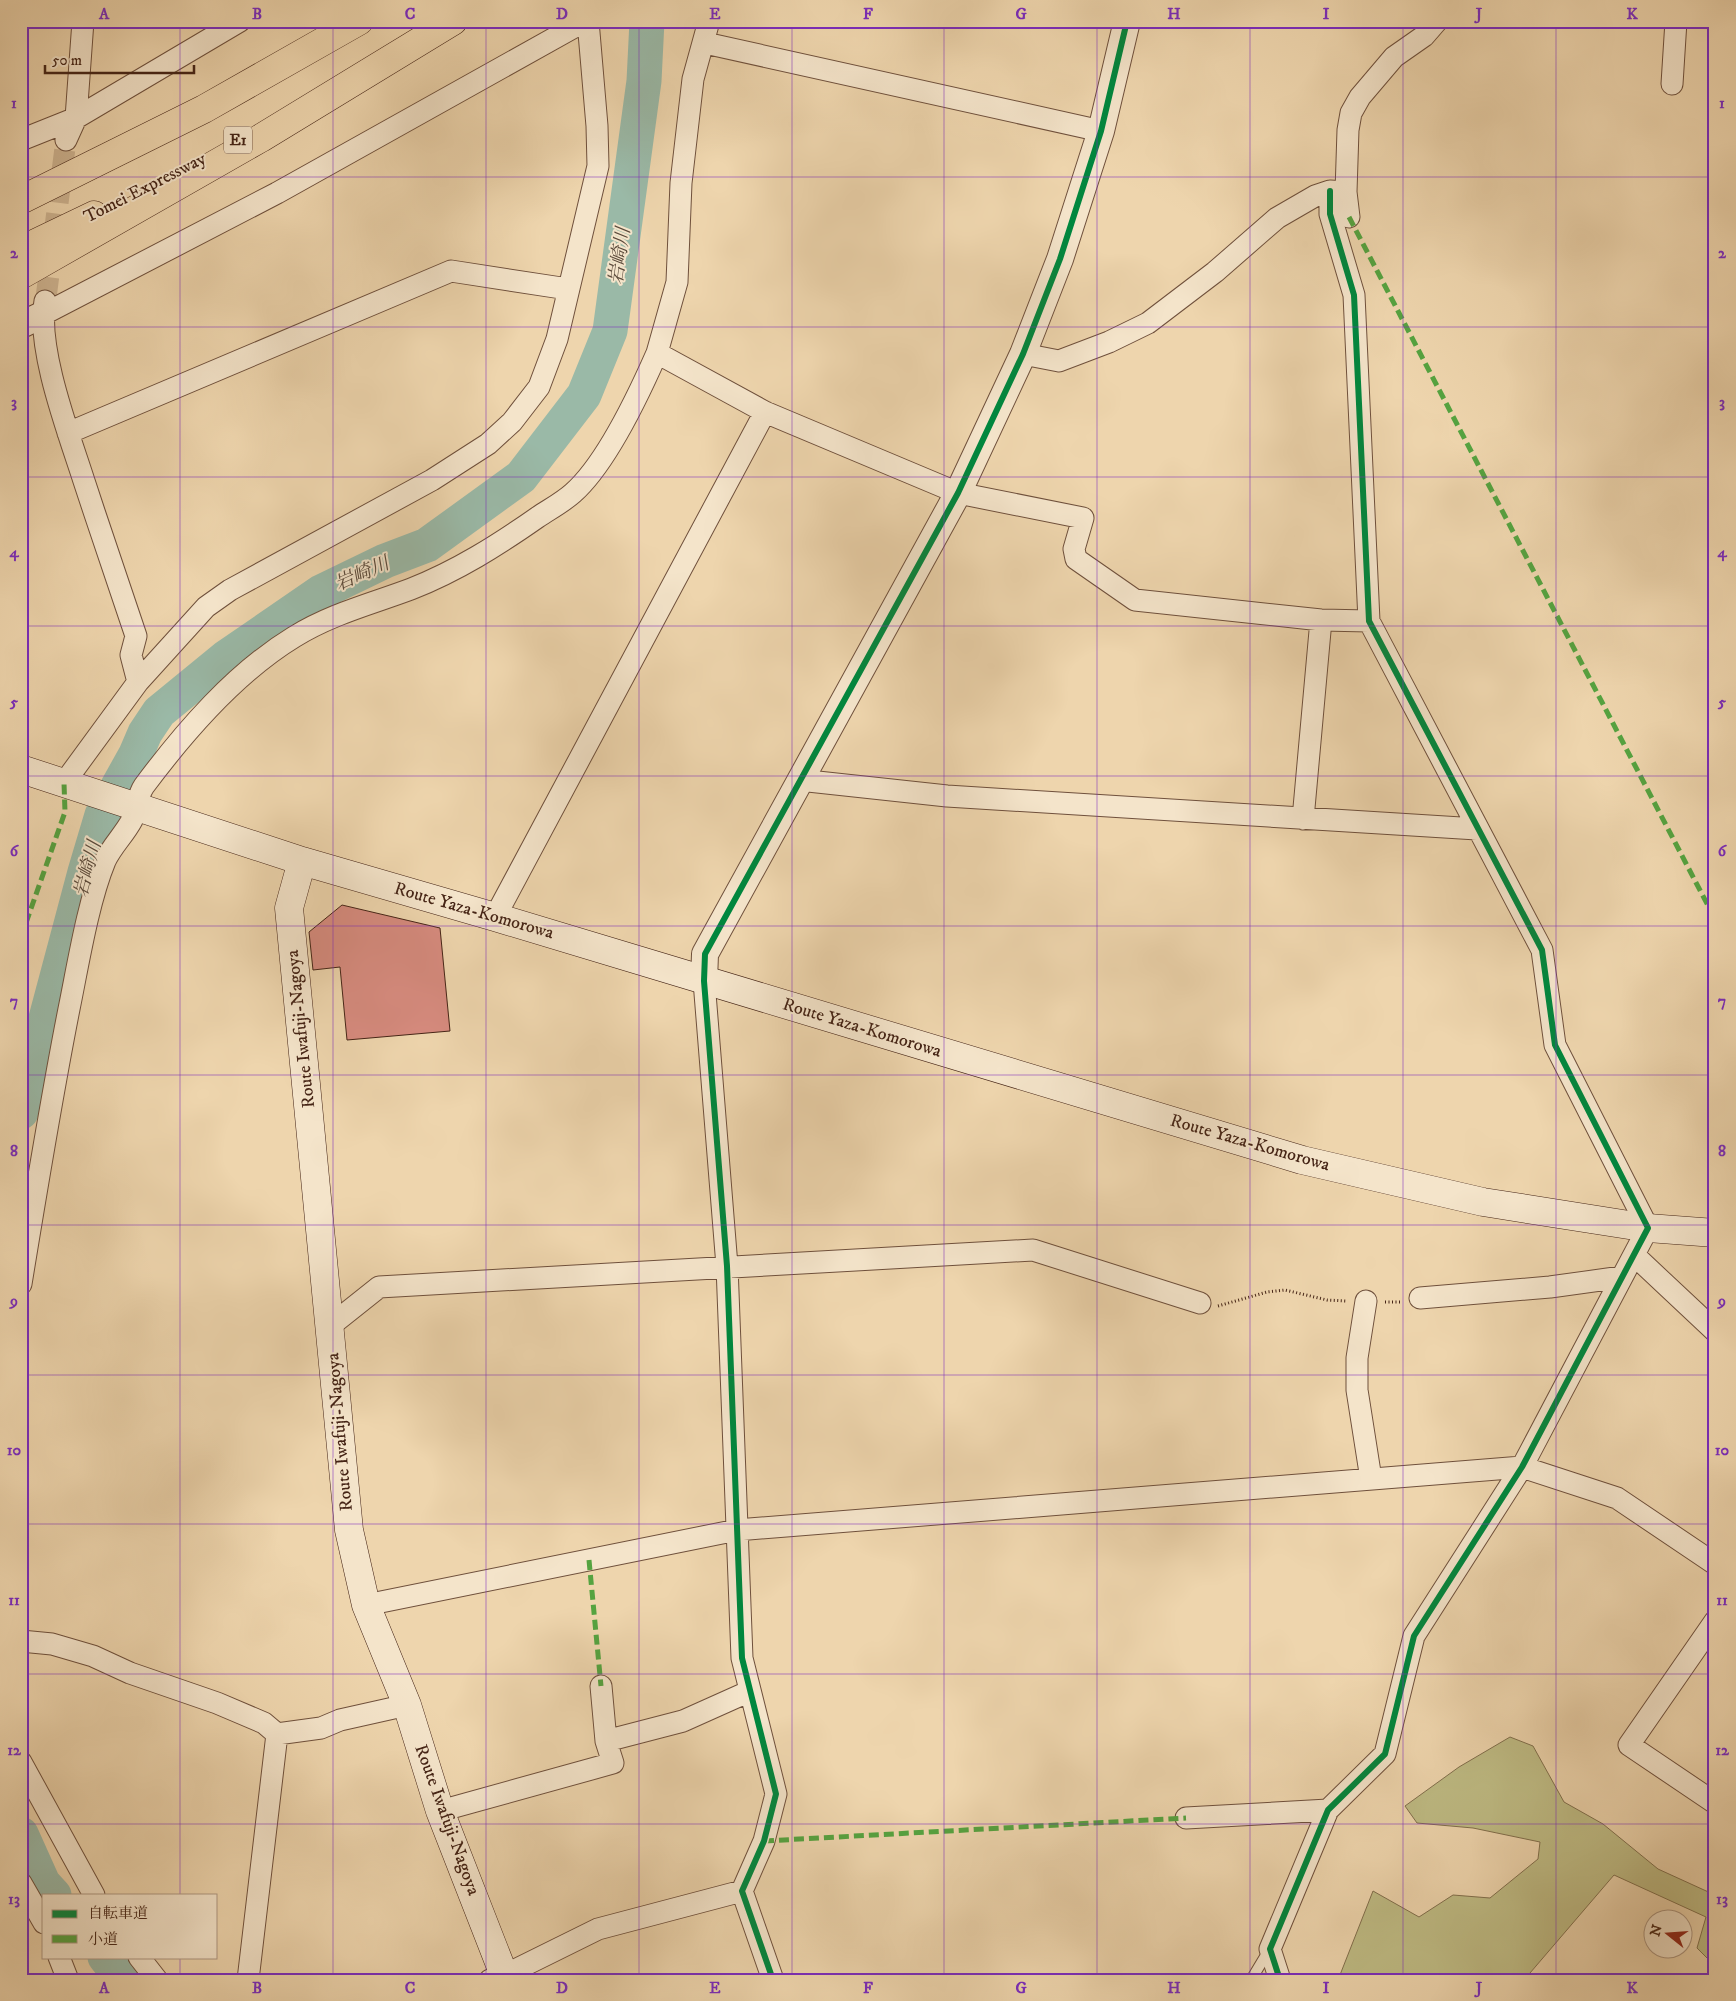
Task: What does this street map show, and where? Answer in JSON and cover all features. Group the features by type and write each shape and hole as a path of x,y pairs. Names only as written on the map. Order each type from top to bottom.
{"highway":[{"name":"E1","path":"21,200 204,109 359,21"},
{"name":"Tomei Expressway","path":"21,250 259,129 452,21"},
{"path":"21,276 261,138 452,21"}],"main road":[{"name":"Route Yaza-Komorowa","path":"21,770 302,861 495,917 1302,1160 1484,1202 1648,1228 1715,1233"},
{"name":"Route Iwafuji-Nagoya","path":"302,861 289,908 349,1530 366,1605 407,1705 440,1810 500,1978"}],"street":[{"path":"66,140 76,118 82,21"},
{"path":"74,786 138,682 206,607 230,590 432,480 488,444 512,422 540,387 557,339 568,289 579,253 598,166 597,126 586,21 277,193 36,313 68,433 136,636 132,655 138,682"},
{"path":"21,1284 45,1130 91,910 105,861 132,820 133,806 161,762 217,701 262,659 293,637 334,615 414,588 490,550 574,493 594,469 618,432 640,392 658,353 677,282 683,164 693,79 705,43 709,21"},
{"path":"773,1980 742,1891 764,1841 776,1794 742,1658 727,1266 704,981 705,954 958,493 1024,354 1060,259 1101,131 1127,21"},
{"path":"1280,1980 1270,1949 1328,1810 1386,1754 1414,1636 1522,1467 1648,1228 1555,1045 1542,950 1369,621 1354,295 1330,214 1338,192 1350,113 1360,97 1394,57 1424,36 1437,21"},
{"path":"1672,84 1676,21"},
{"path":"21,140 76,118 236,22"},
{"path":"705,43 1101,131"},
{"path":"1024,354 1059,361 1110,342 1148,323 1215,272 1277,218 1315,196 1338,192"},
{"path":"1338,192 1349,217"},
{"path":"68,433 452,271 568,289"},
{"path":"658,353 765,412 958,493 1083,518 1074,549 1076,559 1136,600 1320,620 1369,621"},
{"path":"495,917 765,412"},
{"path":"1303,819 1320,620"},
{"path":"799,780 947,796 1477,829"},
{"path":"330,1326 379,1287 1033,1250 1200,1303"},
{"path":"1634,1255 1715,1331"},
{"path":"1420,1298 1550,1287 1622,1277"},
{"path":"1366,1301 1357,1358 1357,1390 1371,1479"},
{"path":"366,1605 737,1530 1522,1467 1617,1498 1715,1564"},
{"path":"1715,1621 1629,1745 1715,1804"},
{"path":"21,1641 52,1644 93,1656 130,1673 217,1703 264,1722 277,1734"},
{"path":"440,1810 613,1763 606,1741 601,1686"},
{"path":"606,1741 683,1721 750,1691"},
{"path":"277,1734 321,1728 340,1720 407,1705"},
{"path":"248,1980 277,1734"},
{"path":"21,1762 93,1894"},
{"path":"1186,1818 1328,1810"},
{"path":"21,1883 42,1920"},
{"path":"500,1978 598,1928 742,1891"},
{"path":"59,1958 68,1980"},
{"path":"140,1958 157,1980"}],"lane":[{"path":"1251,1980 1270,1949"}],"path":[{"path":"1200,1303 1220,1306 1267,1292 1284,1290 1327,1300 1406,1302 1420,1298"}],"shaded area":[{"path":"1510,1737 1533,1746 1564,1802 1603,1824 1658,1869 1715,1895 1715,1966 1697,1948 1706,1917 1694,1912 1694,1908 1686,1908 1614,1875 1524,1980 1338,1980 1373,1891 1419,1917 1453,1895 1490,1898 1538,1859 1540,1842 1473,1828 1417,1823 1405,1806 1459,1767"}],"building":[{"path":"342,905 440,928 450,1031 347,1040 340,967 313,970 309,932"}],"waterway":[{"name":"岩崎川","path":"21,1112 102,815 136,754 145,733 159,712 225,658 321,592 385,561 427,545 521,477 584,395 610,331 644,81 647,21"},
{"name":"岩崎川","path":"21,1834 43,1883 53,1894"},
{"name":"岩崎川","path":"106,1958 123,1980"}],"tunnel":[{"path":"46,298 66,140"}],"marked path":[{"path":"1349,217 1715,919"},
{"path":"21,937 65,812 64,783"},
{"path":"589,1560 601,1686"},
{"path":"764,1841 1186,1818"}],"cycle path":[{"path":"773,1980 742,1891 764,1841 776,1794 742,1658 727,1266 704,981 705,954 958,493 1023,354 1060,259 1101,131 1127,21"},
{"path":"1280,1980 1270,1949 1328,1810 1385,1754 1414,1636 1522,1467 1648,1228 1555,1045 1542,950 1369,621 1354,295 1330,214 1330,191"}]}
